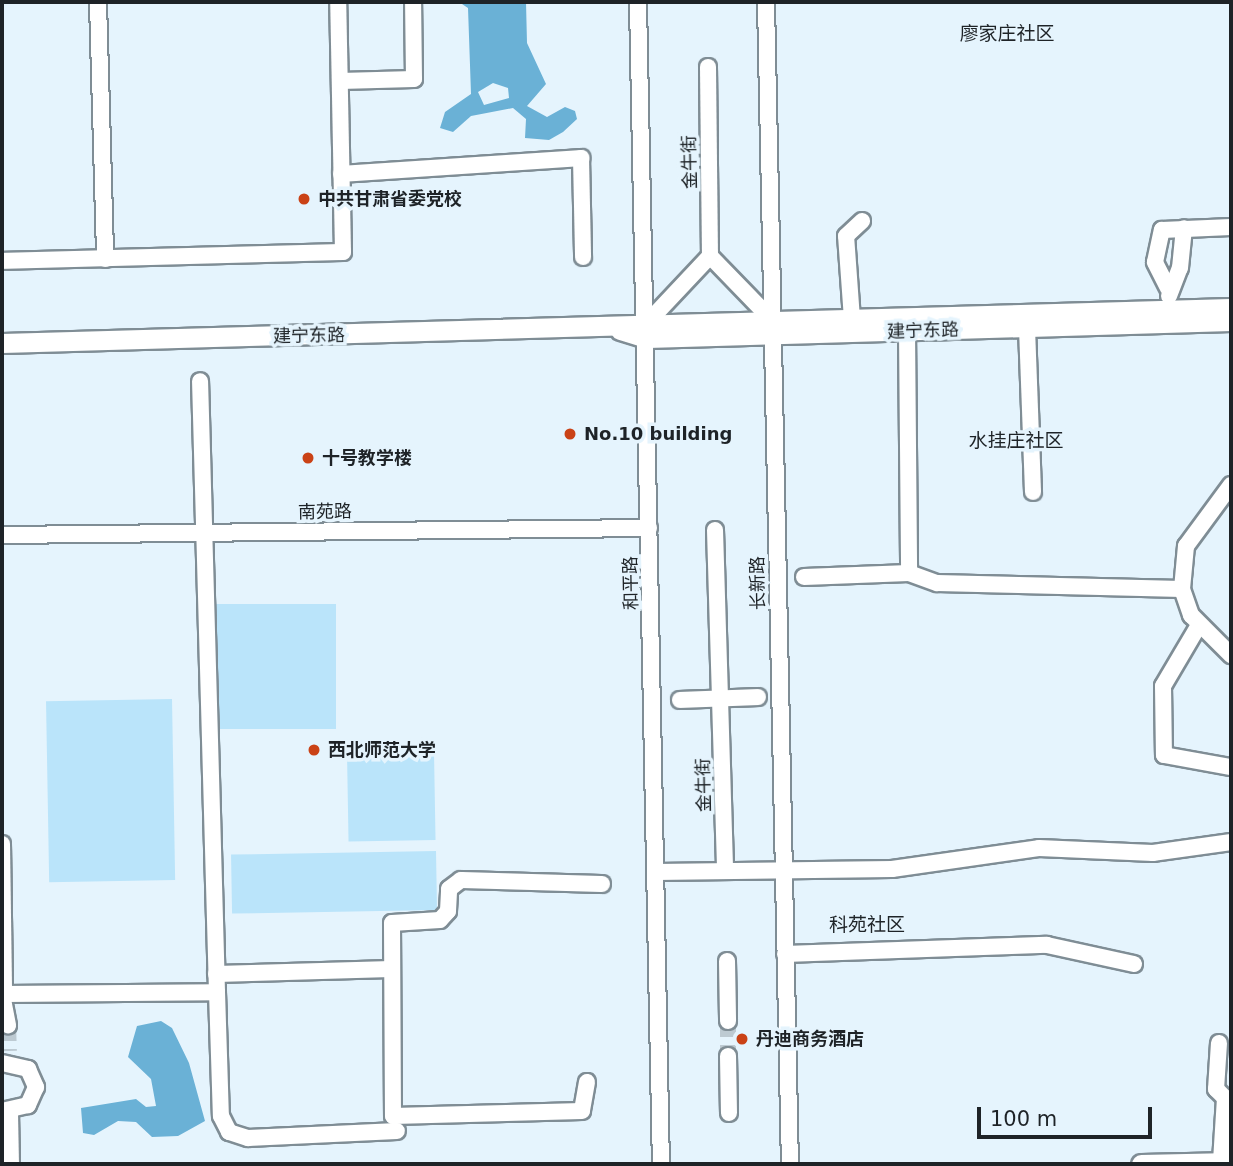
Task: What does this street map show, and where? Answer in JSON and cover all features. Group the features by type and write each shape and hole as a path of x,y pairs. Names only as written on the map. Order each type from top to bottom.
{"main road":[{"name":"建宁东路","path":"773,328 852,319 1231,307"},
{"name":"建宁东路","path":"2,343 615,328 647,331 773,328 907,331 1231,321"},
{"path":"1141,1164 1226,1162"}],"street":[{"path":"98,2 105,258"},
{"path":"2,261 343,252 338,2"},
{"path":"340,81 414,79 413,2"},
{"name":"和平路","path":"638,2 647,331 661,1164"},
{"name":"长新路","path":"766,2 790,1164"},
{"name":"金牛街","path":"708,67 710,256"},
{"path":"341,174 581,158 583,257"},
{"path":"852,319 846,236 862,221"},
{"path":"1168,309 1168,288 1155,262 1156,237 1184,229 1231,227"},
{"path":"1168,288 1180,268 1184,229"},
{"path":"647,331 710,256 773,328"},
{"path":"1027,328 1033,492"},
{"path":"907,331 909,573"},
{"path":"200,381 221,1116 229,1132 248,1138 397,1130"},
{"path":"1231,485 1186,546 1182,589 1199,625 1231,655"},
{"name":"南苑路","path":"2,535 649,528"},
{"name":"金牛街","path":"715,530 725,872"},
{"path":"804,577 909,573 937,583 1182,589"},
{"path":"1199,625 1163,685 1164,755 1231,766"},
{"path":"680,700 758,697"},
{"path":"656,872 725,872 783,867 892,869 1039,848 1153,853 1231,842"},
{"path":"2,844 3,994 8,1025"},
{"path":"587,1082 582,1111 393,1116 392,923 440,919 448,911 449,889 461,880 602,884"},
{"path":"785,954 1046,945 1135,964"},
{"path":"727,961 728,1021"},
{"path":"216,974 392,970"},
{"path":"3,994 217,992"},
{"path":"1219,1043 1216,1088 1225,1098 1226,1162"},
{"path":"728,1056 729,1113"},
{"path":"7,1059 28,1069 36,1087 28,1105 6,1112 11,1164"}],"shaded area":[{"path":"459,2 526,2 527,43 546,84 527,106 547,117 565,107 575,111 577,119 563,132 549,140 525,138 526,119 513,108 471,116 453,132 440,128 445,112 471,94 468,8","holes":["493,83 508,88 509,98 484,105 478,92"]},
{"path":"214,604 336,604 336,729 214,729"},
{"path":"172,699 175,880 49,882 46,701"},
{"path":"434,752 436,840 349,842 347,754"},
{"path":"436,851 437,910 232,914 231,855"},
{"path":"161,1021 172,1028 189,1063 205,1121 178,1136 152,1137 136,1122 118,1121 94,1135 83,1133 81,1108 136,1099 146,1107 156,1106 151,1079 128,1057 137,1026"}],"tunnel":[{"path":"728,1021 728,1056"},
{"path":"8,1025 9,1051"}],"place":[{"name":"中共甘肃省委党校","path":"304,199"},
{"name":"No.10 building","path":"570,434"},
{"name":"十号教学楼","path":"308,458"},
{"name":"西北师范大学","path":"314,750"},
{"name":"丹迪商务酒店","path":"742,1039"}],"district":[{"name":"廖家庄社区","path":"1007,34"},
{"name":"水挂庄社区","path":"1016,441"},
{"name":"科苑社区","path":"867,925"}]}
